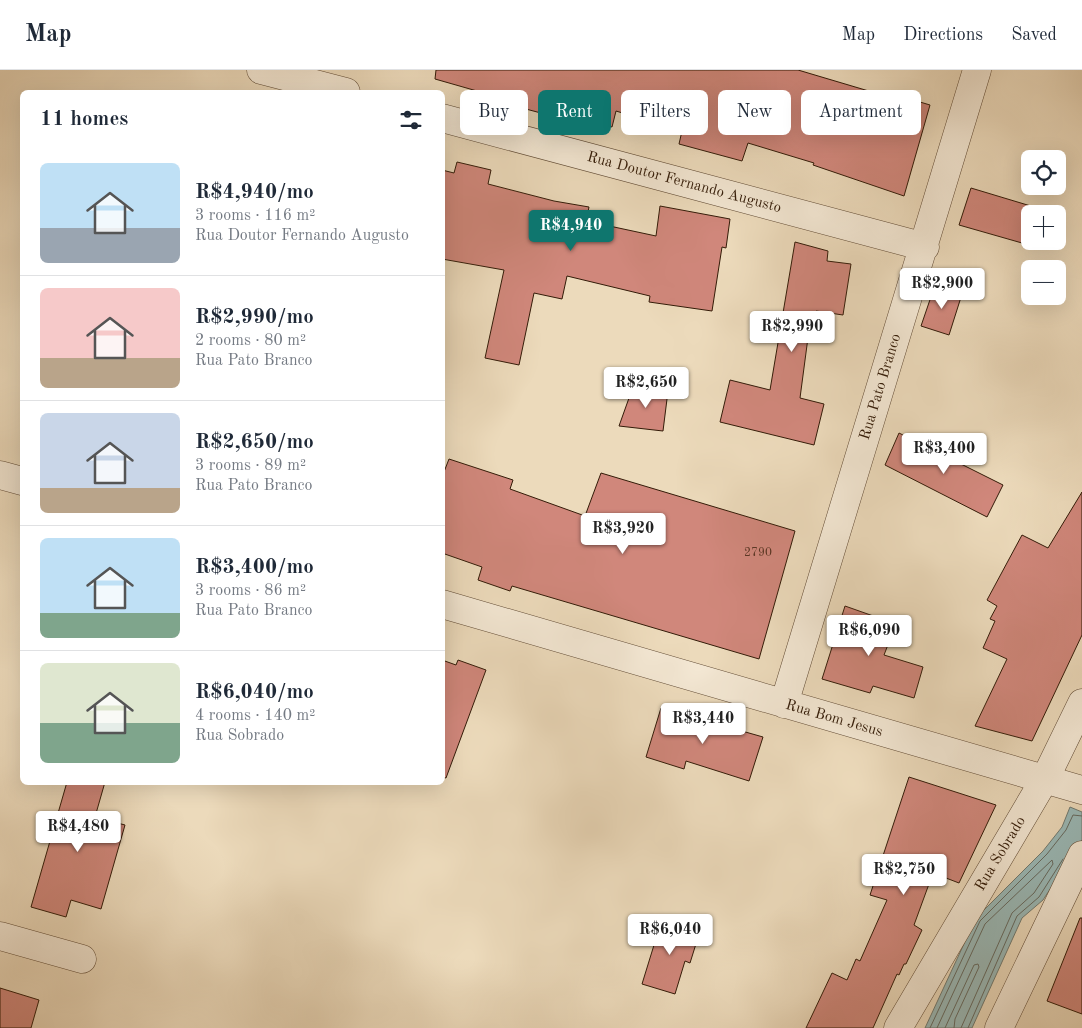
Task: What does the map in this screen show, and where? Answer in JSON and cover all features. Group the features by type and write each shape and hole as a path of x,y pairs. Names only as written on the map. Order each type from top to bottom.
{"street":[{"path":"261,70 338,90"},
{"name":"Rua Pato Branco","path":"784,704 977,70"},
{"name":"Rua Doutor Fernando Augusto","path":"445,119 924,247"},
{"path":"0,475 20,480"},
{"name":"Rua Bom Jesus","path":"445,605 986,764 1046,777 1082,790"},
{"name":"Rua Sobrado","path":"898,1028 1046,777 1082,703"},
{"path":"999,1028 1082,856"},
{"path":"0,936 82,959"}],"water":[{"path":"1070,807 1082,812 1082,840 1043,900 1022,918 972,1028 925,1028 976,918 1043,851 1062,827"}],"building":[{"path":"436,70 798,70 865,90 801,90 801,135 921,135 921,102 930,105 904,196 813,165 814,163 748,143 742,161 679,144 681,135 708,135 708,90 621,90 621,113 616,111 612,127 611,90 538,90 538,112 528,110 528,90 474,90 435,79"},
{"path":"457,162 491,170 488,184 554,201 589,207 586,221 656,236 660,206 730,219 726,248 722,247 712,311 649,302 650,296 567,276 562,299 534,293 519,365 485,358 504,270 445,260 445,171 454,173"},
{"path":"971,188 1027,205 1021,205 1021,243 959,225"},
{"path":"795,242 828,251 827,261 851,264 843,315 816,311 813,331 809,330 800,398 824,404 814,445 720,422 730,380 770,390"},
{"path":"935,285 962,294 949,335 921,326"},
{"path":"634,384 668,391 663,431 619,426"},
{"path":"899,433 1003,485 987,517 885,465"},
{"path":"449,459 513,480 510,489 585,516 601,473 795,531 759,659 512,586 510,591 478,580 482,567 445,554 445,469"},
{"path":"1082,492 1082,635 1032,741 975,726 1007,659 983,648 995,621 990,619 997,606 987,600 1022,535 1048,548"},
{"path":"845,606 896,624 884,655 923,667 914,698 873,686 870,693 822,679"},
{"path":"458,660 486,670 446,778 445,661 456,665"},
{"path":"661,708 763,737 749,781 686,761 684,769 646,757"},
{"path":"909,777 996,805 959,883 933,873 914,925 922,930 906,964 904,964 899,975 897,974 873,1028 806,1028 832,973 847,980 856,959 860,961 887,900 870,895"},
{"path":"66,785 104,785 95,817 125,825 101,909 71,900 66,917 31,907"},
{"path":"1080,918 1082,918 1082,1014 1047,1001"},
{"path":"662,919 700,931 690,963 685,961 675,994 642,984"},
{"path":"0,988 39,1000 31,1028 0,1028"}]}
